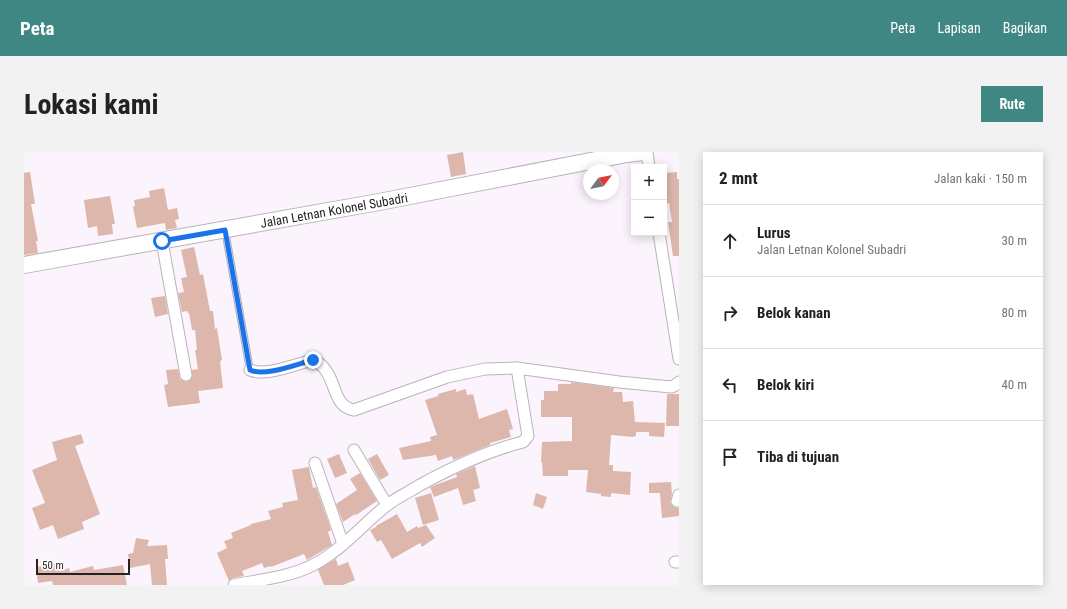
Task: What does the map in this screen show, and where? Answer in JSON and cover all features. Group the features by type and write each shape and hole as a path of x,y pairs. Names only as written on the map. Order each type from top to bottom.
{"main road":[{"name":"Jalan Letnan Kolonel Subadri","path":"24,265 379,202 628,153 646,152"}],"street":[{"path":"646,152 648,164"},
{"path":"660,236 679,359"},
{"path":"162,241 186,375"},
{"path":"250,370 254,372 266,372 313,360 324,367 330,376 335,392 342,404 354,410 448,377 485,369 517,368 634,384 671,387 679,382"},
{"path":"234,585 297,572 313,565 328,556 343,544 387,505 410,491 446,471 473,459 524,442 528,436 517,368"},
{"path":"354,450 387,505"},
{"path":"315,463 343,544"}],"lane":[{"path":"225,230 250,370"}],"building":[{"path":"463,152 466,174 451,177 447,155"},
{"path":"30,172 35,204 31,204 38,241 36,241 38,253 24,255 24,173"},
{"path":"677,172 677,179 679,179 679,256 673,256 668,222 672,222 669,203 667,203 667,173"},
{"path":"164,188 168,210 177,208 179,219 175,220 177,228 166,230 165,223 137,228 133,207 135,206 134,200 150,197 149,191"},
{"path":"110,196 115,224 112,224 113,234 98,236 97,226 88,228 84,200"},
{"path":"194,247 200,275 203,274 210,311 213,311 215,329 217,328 222,360 220,361 223,388 198,391 200,403 168,407 164,385 168,384 166,370 178,369 180,379 187,382 192,378 192,370 198,369 195,350 197,350 195,330 192,330 189,313 187,311 182,312 178,293 184,292 181,278 187,277 181,250"},
{"path":"165,296 168,314 155,317 151,298"},
{"path":"571,382 614,388 613,392 622,392 623,402 633,401 635,422 665,423 664,437 649,436 649,432 636,432 636,436 634,437 611,435 609,465 613,465 613,471 631,472 630,495 611,493 611,497 586,492 588,470 568,470 568,476 543,476 541,462 542,442 572,441 572,417 541,417 541,400 544,400 544,391 558,391 558,384 571,384"},
{"path":"456,389 456,392 466,389 467,395 473,394 479,419 507,409 513,429 509,430 511,437 490,443 490,445 453,460 452,456 438,461 436,455 403,460 399,448 431,441 430,437 437,435 425,400 438,396 438,394"},
{"path":"667,394 679,394 679,426 666,426"},
{"path":"81,434 84,443 75,446 100,514 82,522 84,529 58,539 53,525 40,530 32,508 45,503 32,470 57,460 52,442"},
{"path":"339,454 347,473 335,478 327,459"},
{"path":"377,454 389,475 380,480 368,459"},
{"path":"475,466 480,488 473,490 476,501 463,505 458,488 434,497 430,487 457,477 456,474"},
{"path":"309,467 313,488 316,487 331,530 328,532 332,545 307,560 304,554 271,567 264,568 262,563 242,571 244,576 233,578 229,581 217,553 227,548 224,541 233,538 231,533 251,524 271,519 268,511 283,507 282,503 298,500 292,470"},
{"path":"360,473 377,501 343,522 336,504 357,490 350,479"},
{"path":"671,482 672,494 670,503 674,507 679,508 679,516 662,518 660,493 649,493 649,483"},
{"path":"431,493 439,520 423,525 415,498"},
{"path":"536,493 547,497 543,509 533,505"},
{"path":"397,514 407,532 417,526 418,528 426,525 435,538 422,547 420,543 392,559 381,540 377,542 370,530"},
{"path":"136,538 149,540 147,546 167,545 168,559 165,559 167,585 152,585 150,564 130,568 128,554 133,553"},
{"path":"336,559 338,566 348,562 355,580 343,585 324,585 318,570"},
{"path":"58,563 60,571 69,568 70,572 93,566 94,570 123,565 127,585 53,585 52,581 38,583 36,567"}],"route":[{"path":"162,241 225,230 250,370 254,372 266,372 313,360"}]}
